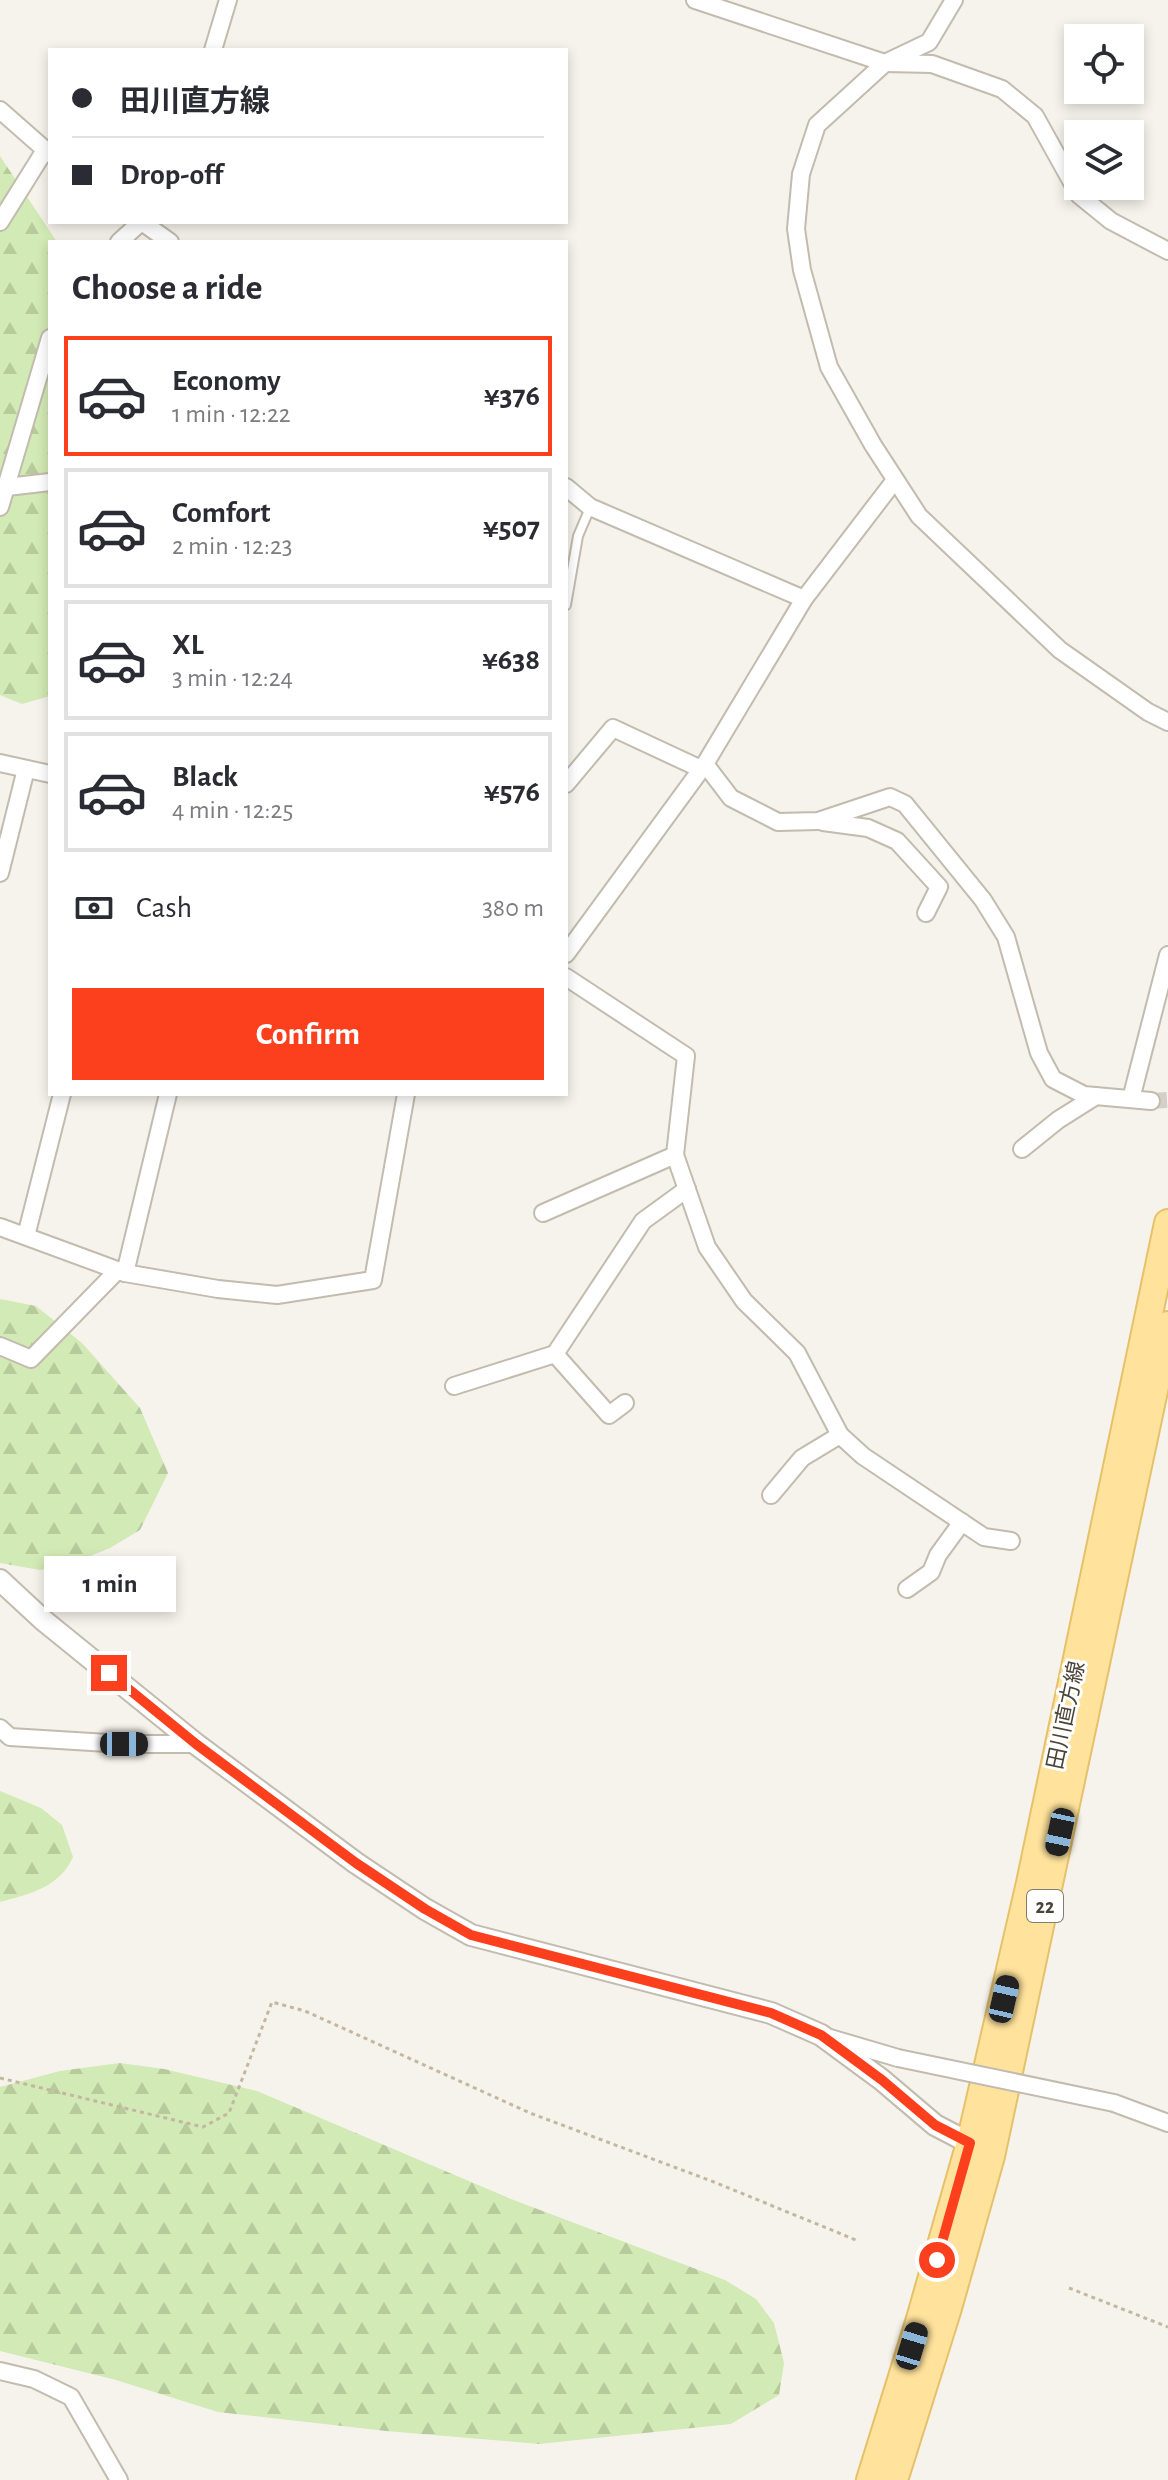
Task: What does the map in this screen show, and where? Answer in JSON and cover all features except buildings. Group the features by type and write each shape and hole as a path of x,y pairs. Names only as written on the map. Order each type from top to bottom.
{"main road":[{"name":"田川直方線","path":"870,2480 920,2319 981,2149 1030,1883 1168,1223"},
{"name":"田川直方線","path":"894,2480 948,2308 981,2149 1168,1325"}],"street":[{"path":"214,48 228,0"},
{"path":"695,0 885,63 932,64 1002,89 1035,116 1079,195 1111,221 1168,251"},
{"path":"954,0 929,42 885,63 817,125 801,174 796,229 802,270 829,367 919,516 1060,650 1148,712 1168,722"},
{"path":"0,110 47,152 0,222"},
{"path":"121,240 139,224"},
{"path":"0,507 48,345"},
{"path":"568,951 703,766 804,599 895,480"},
{"path":"7,487 48,482"},
{"path":"568,489 590,507 804,599"},
{"path":"568,782 613,728 703,766 731,798 778,822 818,821 868,828 897,841 939,887 926,913"},
{"path":"0,763 48,774"},
{"path":"0,873 26,769"},
{"path":"818,821 890,797 905,804 983,900 1006,937 1039,1053 1053,1079 1084,1095 1151,1101"},
{"path":"1131,1099 1168,955"},
{"path":"568,978 686,1056 675,1155 707,1247 744,1301 797,1353 840,1435 863,1456 984,1537 1011,1541"},
{"path":"26,1236 61,1096"},
{"path":"0,1346 31,1359 122,1272 167,1096"},
{"path":"0,1227 122,1272 218,1289 277,1295 373,1280 406,1096"},
{"path":"1022,1149 1058,1120 1096,1096"},
{"path":"543,1213 675,1155"},
{"path":"454,1386 555,1354 643,1221 687,1189"},
{"path":"555,1354 609,1415 625,1403"},
{"path":"771,1495 802,1458 840,1435"},
{"path":"907,1589 931,1572 938,1555 962,1522"},
{"path":"0,1580 43,1620 196,1744 356,1863 471,1935 771,2013 821,2035 898,2058 1114,2103 1168,2123"},
{"path":"0,1728 10,1737 124,1744 196,1744"},
{"path":"821,2035 882,2080 935,2125 981,2149"},
{"path":"0,2371 34,2379 71,2397 119,2480"}],"lane":[{"path":"568,594 578,536 590,507"}],"path":[{"path":"0,2078 203,2127 229,2113 272,2002 305,2011 530,2113 714,2182 856,2240"},
{"path":"1069,2288 1168,2327"}],"green space":[{"path":"0,156 56,240 48,240 48,697 22,704 0,695"},
{"path":"0,1299 36,1306 82,1343 140,1408 168,1473 140,1530 110,1548 73,1563 40,1570 0,1563"},
{"path":"0,1791 41,1808 62,1825 73,1857 60,1876 43,1888 0,1902"},
{"path":"120,2063 164,2069 257,2091 511,2199 725,2280 756,2299 774,2323 784,2363 779,2395 731,2424 539,2444 218,2412 116,2380 0,2351 0,2087 60,2071"}],"tunnel":[{"path":"1151,1101 1168,1100"}],"route":[{"path":"109,1673 196,1744 356,1863 471,1935 771,2013 821,2035 882,2080 935,2125 970,2143 937,2260"}]}
